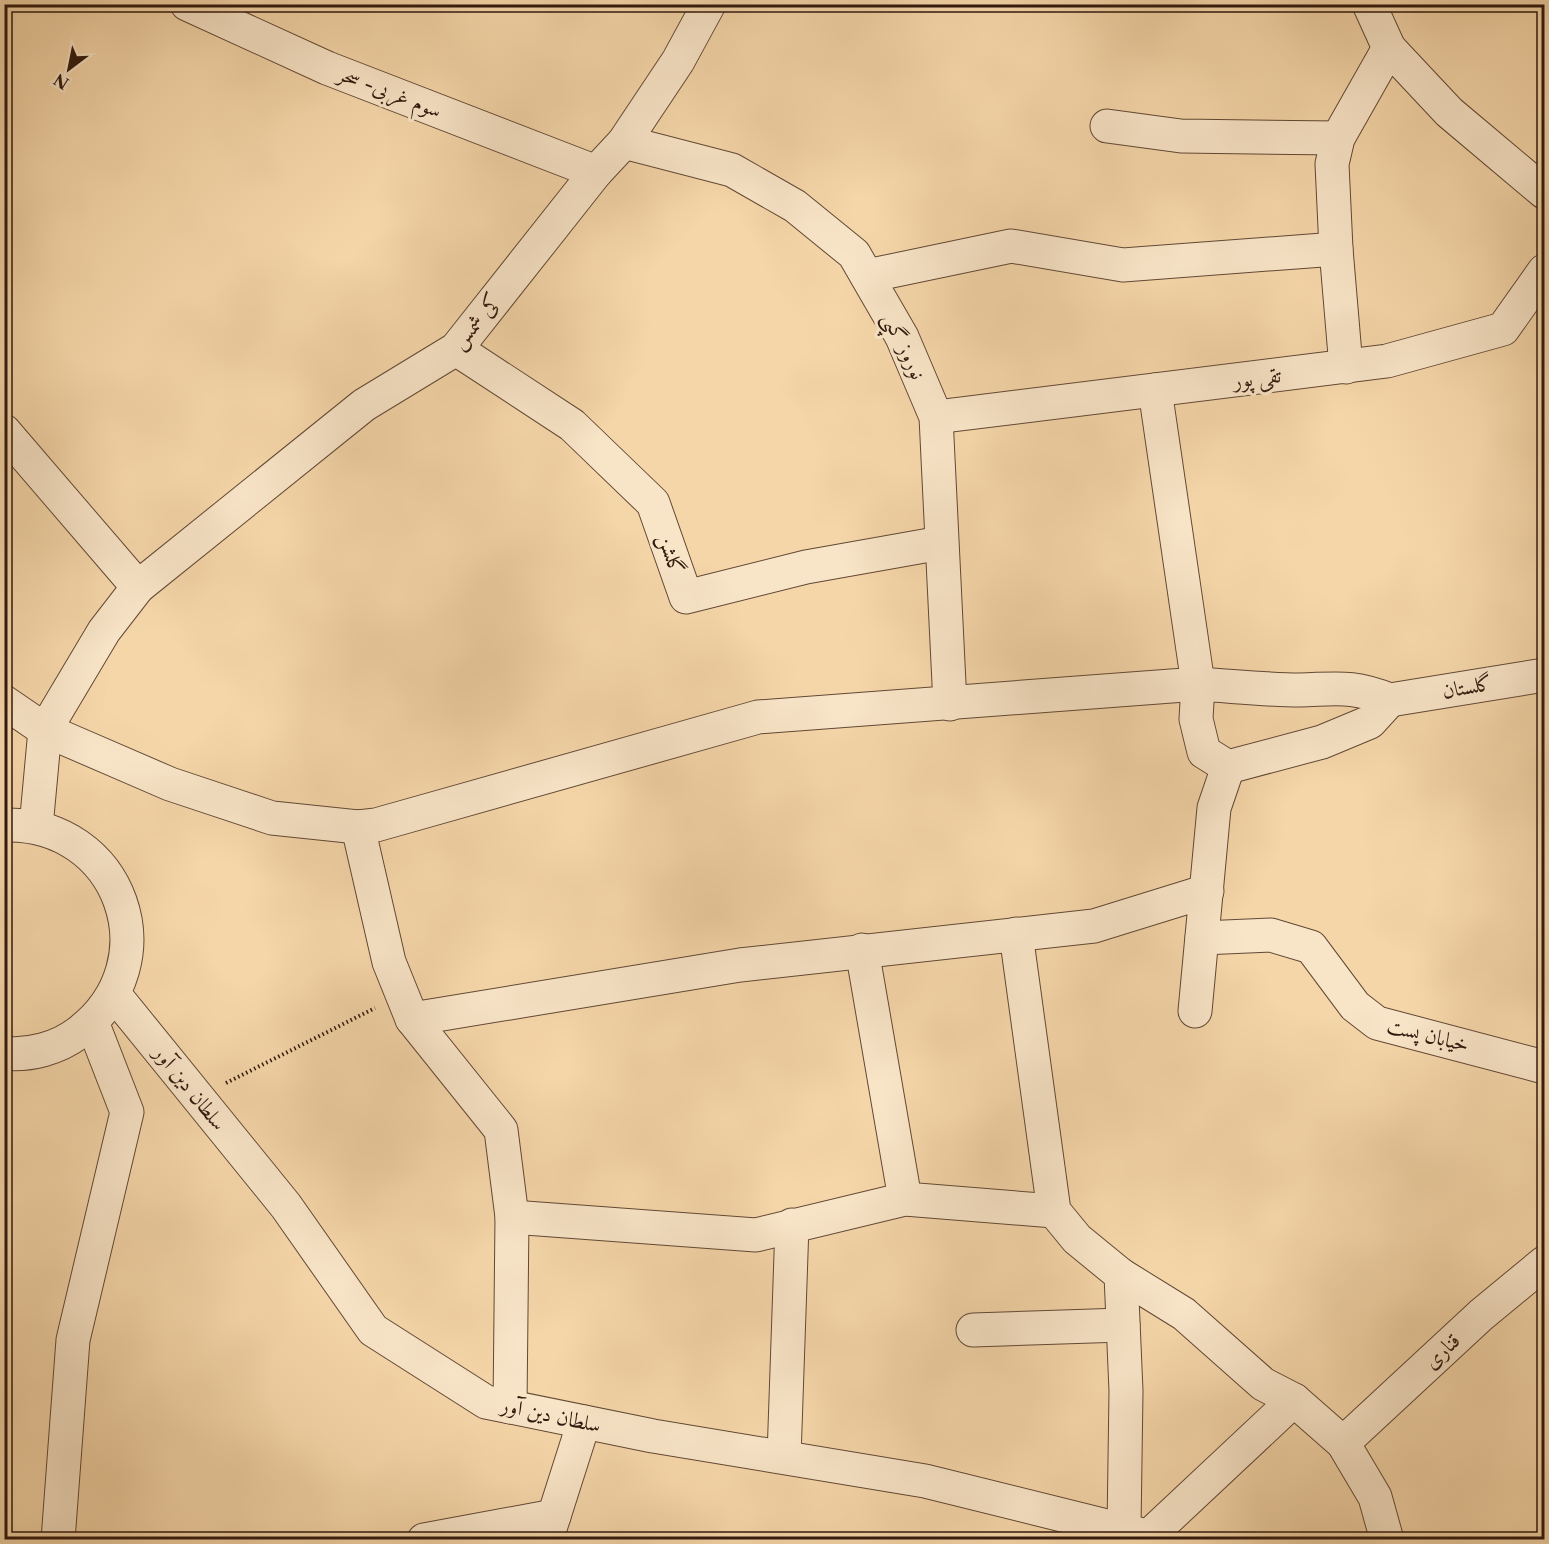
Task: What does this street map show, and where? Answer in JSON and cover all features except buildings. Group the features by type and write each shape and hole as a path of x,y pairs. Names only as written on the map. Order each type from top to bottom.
{"street":[{"name":"سوم غربی- سحر","path":"188,4 327,68 596,172"},
{"name":"کی شمس","path":"45,730 104,631 138,587 364,405 456,349 596,172 624,142 678,62 709,4"},
{"path":"1369,4 1389,48 1449,112 1545,192"},
{"path":"1346,367 1336,249 1332,164 1338,138 1389,48"},
{"path":"1107,126 1181,136 1338,138"},
{"name":"نوروز گپی","path":"624,142 732,170 795,206 854,254 867,276 902,337 936,417 950,704"},
{"path":"867,276 1011,246 1123,265 1336,249"},
{"name":"تقی پور","path":"936,417 1346,367 1387,360 1503,329 1545,271"},
{"name":"گلشن","path":"456,349 572,425 653,503 686,597 806,567 941,543"},
{"path":"4,702 45,730 170,784 272,818 358,827 376,825 758,717 1198,684 1299,690 1339,687 1363,690 1390,700 1370,722 1322,742 1228,767 1204,752 1196,719 1198,684 1155,390"},
{"path":"4,431 138,587"},
{"name":"گلستان","path":"1390,700 1545,675"},
{"path":"4,1053 43,1050 70,1039 92,1022 114,994 124,970 128,943 125,917 117,892 103,868 84,850 61,836 20,826 45,730"},
{"path":"1195,1011 1214,808 1228,767"},
{"path":"358,827 389,962 407,1007 501,1130 512,1217 510,1407"},
{"path":"407,1007 862,950 1094,926 1207,891"},
{"path":"1016,934 1054,1211 1077,1239 1121,1275 1184,1314 1263,1384 1294,1400 1342,1443 1376,1497 1387,1539"},
{"name":"خیابان پست","path":"1202,938 1270,935 1311,947 1355,1006 1377,1023 1545,1067"},
{"path":"862,950 905,1199"},
{"name":"سلطان دین آور","path":"114,994 286,1206 373,1330 486,1402 584,1422 925,1481 1145,1535"},
{"path":"58,1539 73,1340 127,1112 92,1022"},
{"path":"512,1217 756,1235 905,1199 1054,1211"},
{"path":"784,1457 792,1225"},
{"name":"قناری","path":"1342,1443 1481,1315 1545,1263"},
{"path":"1121,1275 1126,1391 1145,1535"},
{"path":"973,1330 1123,1325"},
{"path":"1145,1535 1294,1400"},
{"path":"424,1539 550,1528 584,1422"}],"path":[{"path":"198,1098 407,1007"}]}
